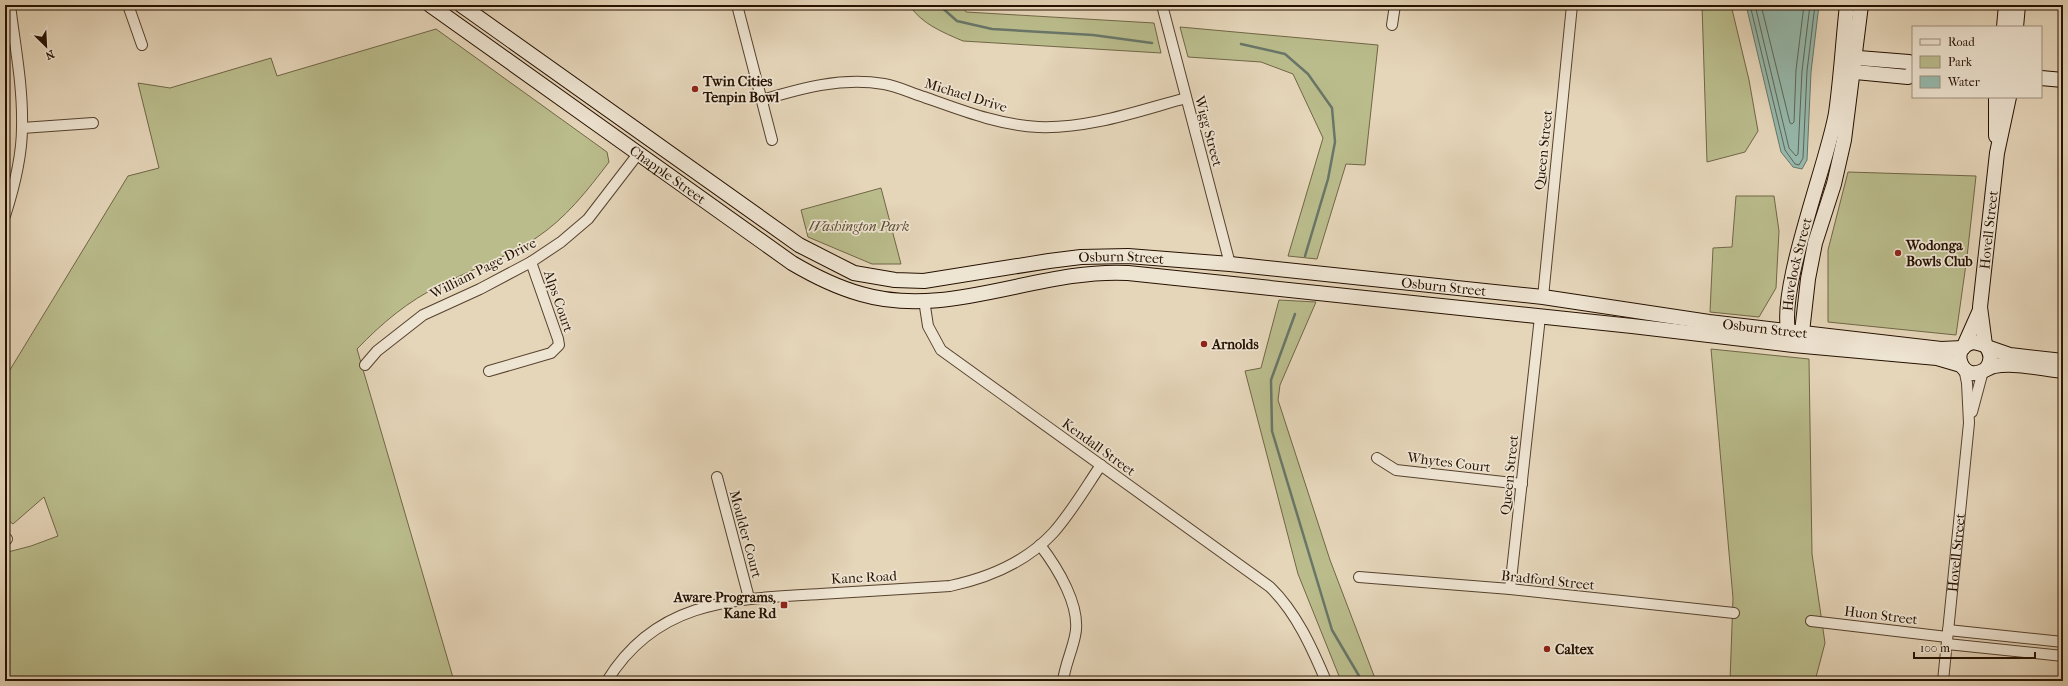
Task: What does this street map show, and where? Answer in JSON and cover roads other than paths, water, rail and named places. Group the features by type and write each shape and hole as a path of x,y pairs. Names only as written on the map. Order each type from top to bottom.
{"street":[{"path":"5,216 15,180 22,128 21,86 10,5"},
{"path":"128,5 142,45"},
{"name":"Chapple Street","path":"430,5 638,154 808,273 837,287 861,295 892,300 924,300"},
{"name":"Chapple Street","path":"461,5 800,246 829,262 854,273 874,278 924,281"},
{"path":"737,5 772,140"},
{"name":"Wigg Street","path":"1162,5 1230,264"},
{"path":"1392,25 1395,5"},
{"name":"Queen Street","path":"1543,297 1572,5"},
{"name":"Havelock Street","path":"1793,345 1802,332 1809,272 1844,140 1848,56 1847,5"},
{"name":"Havelock Street","path":"1848,56 1861,5"},
{"path":"2004,26 2006,5"},
{"path":"2016,26 2018,5"},
{"path":"1848,56 1910,69"},
{"path":"1847,71 1910,69"},
{"name":"Havelock Street","path":"1793,345 1787,330 1786,319 1792,280 1847,71"},
{"path":"2042,78 2063,80"},
{"name":"Michael Drive","path":"762,100 827,83 855,81 885,84 982,117 1009,123 1037,126 1064,126 1092,123 1186,98"},
{"path":"2042,88 2063,87"},
{"name":"Hovell Street","path":"1996,98 1997,153"},
{"name":"Hovell Street","path":"1986,346 1980,307 1997,153 2009,98"},
{"path":"22,128 93,123"},
{"path":"638,154 649,138"},
{"name":"William Page Drive","path":"365,365 377,351 423,315 480,289 531,262 561,242 588,218 638,154"},
{"name":"Osburn Street","path":"924,281 1082,257 1128,256 1230,264 1543,297 1709,322 1941,349 1964,347"},
{"name":"Alps Court","path":"489,371 551,353 558,345 558,339 531,262"},
{"path":"1230,264 1232,285"},
{"name":"Osburn Street","path":"924,300 947,299 1056,278 1098,273 1128,274 1793,345 1937,358 1963,366"},
{"path":"924,281 924,300"},
{"path":"1540,317 1543,297"},
{"name":"Kendall Street","path":"924,300 928,326 941,350 1270,587 1283,599 1294,616 1326,681"},
{"name":"Hovell Street","path":"1964,347 1980,307"},
{"name":"Queen Street","path":"1510,589 1540,317"},
{"path":"2063,361 2010,356 1974,342 1964,347 1959,358 1963,366 1971,372 2004,365 2063,371"},
{"path":"1984,370 1991,359 1986,346"},
{"name":"Hovell Street","path":"1943,681 1969,423 1968,389 1963,366"},
{"name":"Hovell Street","path":"1969,423 1984,370"},
{"name":"Whytes Court","path":"1377,458 1396,470 1522,484"},
{"name":"Kane Road","path":"607,681 626,655 639,642 669,621 687,612 713,604 749,598 950,586 978,580 1002,569 1040,545 1053,532 1101,465"},
{"name":"Moulder Court","path":"717,476 749,598"},
{"path":"1040,545 1056,567 1076,616 1075,636 1065,668 1063,681"},
{"name":"Bradford Street","path":"1359,577 1510,589 1734,613"},
{"name":"Huon Street","path":"1811,621 1947,637 2006,650 2063,656"},
{"path":"2006,650 2007,636"},
{"name":"Huon Street","path":"1947,637 2007,636 2063,642"},
{"path":"2028,652 2029,638"}],"water":[{"path":"1746,5 1819,5 1811,72 1807,160 1802,169 1793,167 1781,152"}],"waterway":[{"path":"939,5 957,21 992,29 1093,35 1152,43"},
{"path":"1241,44 1285,54 1308,74 1332,108 1335,142 1328,179 1305,256"},
{"path":"1295,314 1271,380 1272,431 1332,630 1362,681"}],"place":[{"name":"Twin Cities Tenpin Bowl","path":"695,89"},
{"name":"Wodonga Bowls Club","path":"1898,253"},
{"name":"Arnolds","path":"1204,344"},
{"name":"Aware Programs, Kane Rd","path":"784,605"},
{"name":"Caltex","path":"1547,649"}],"park label":[{"name":"Washington Park","path":"859,226"}]}
